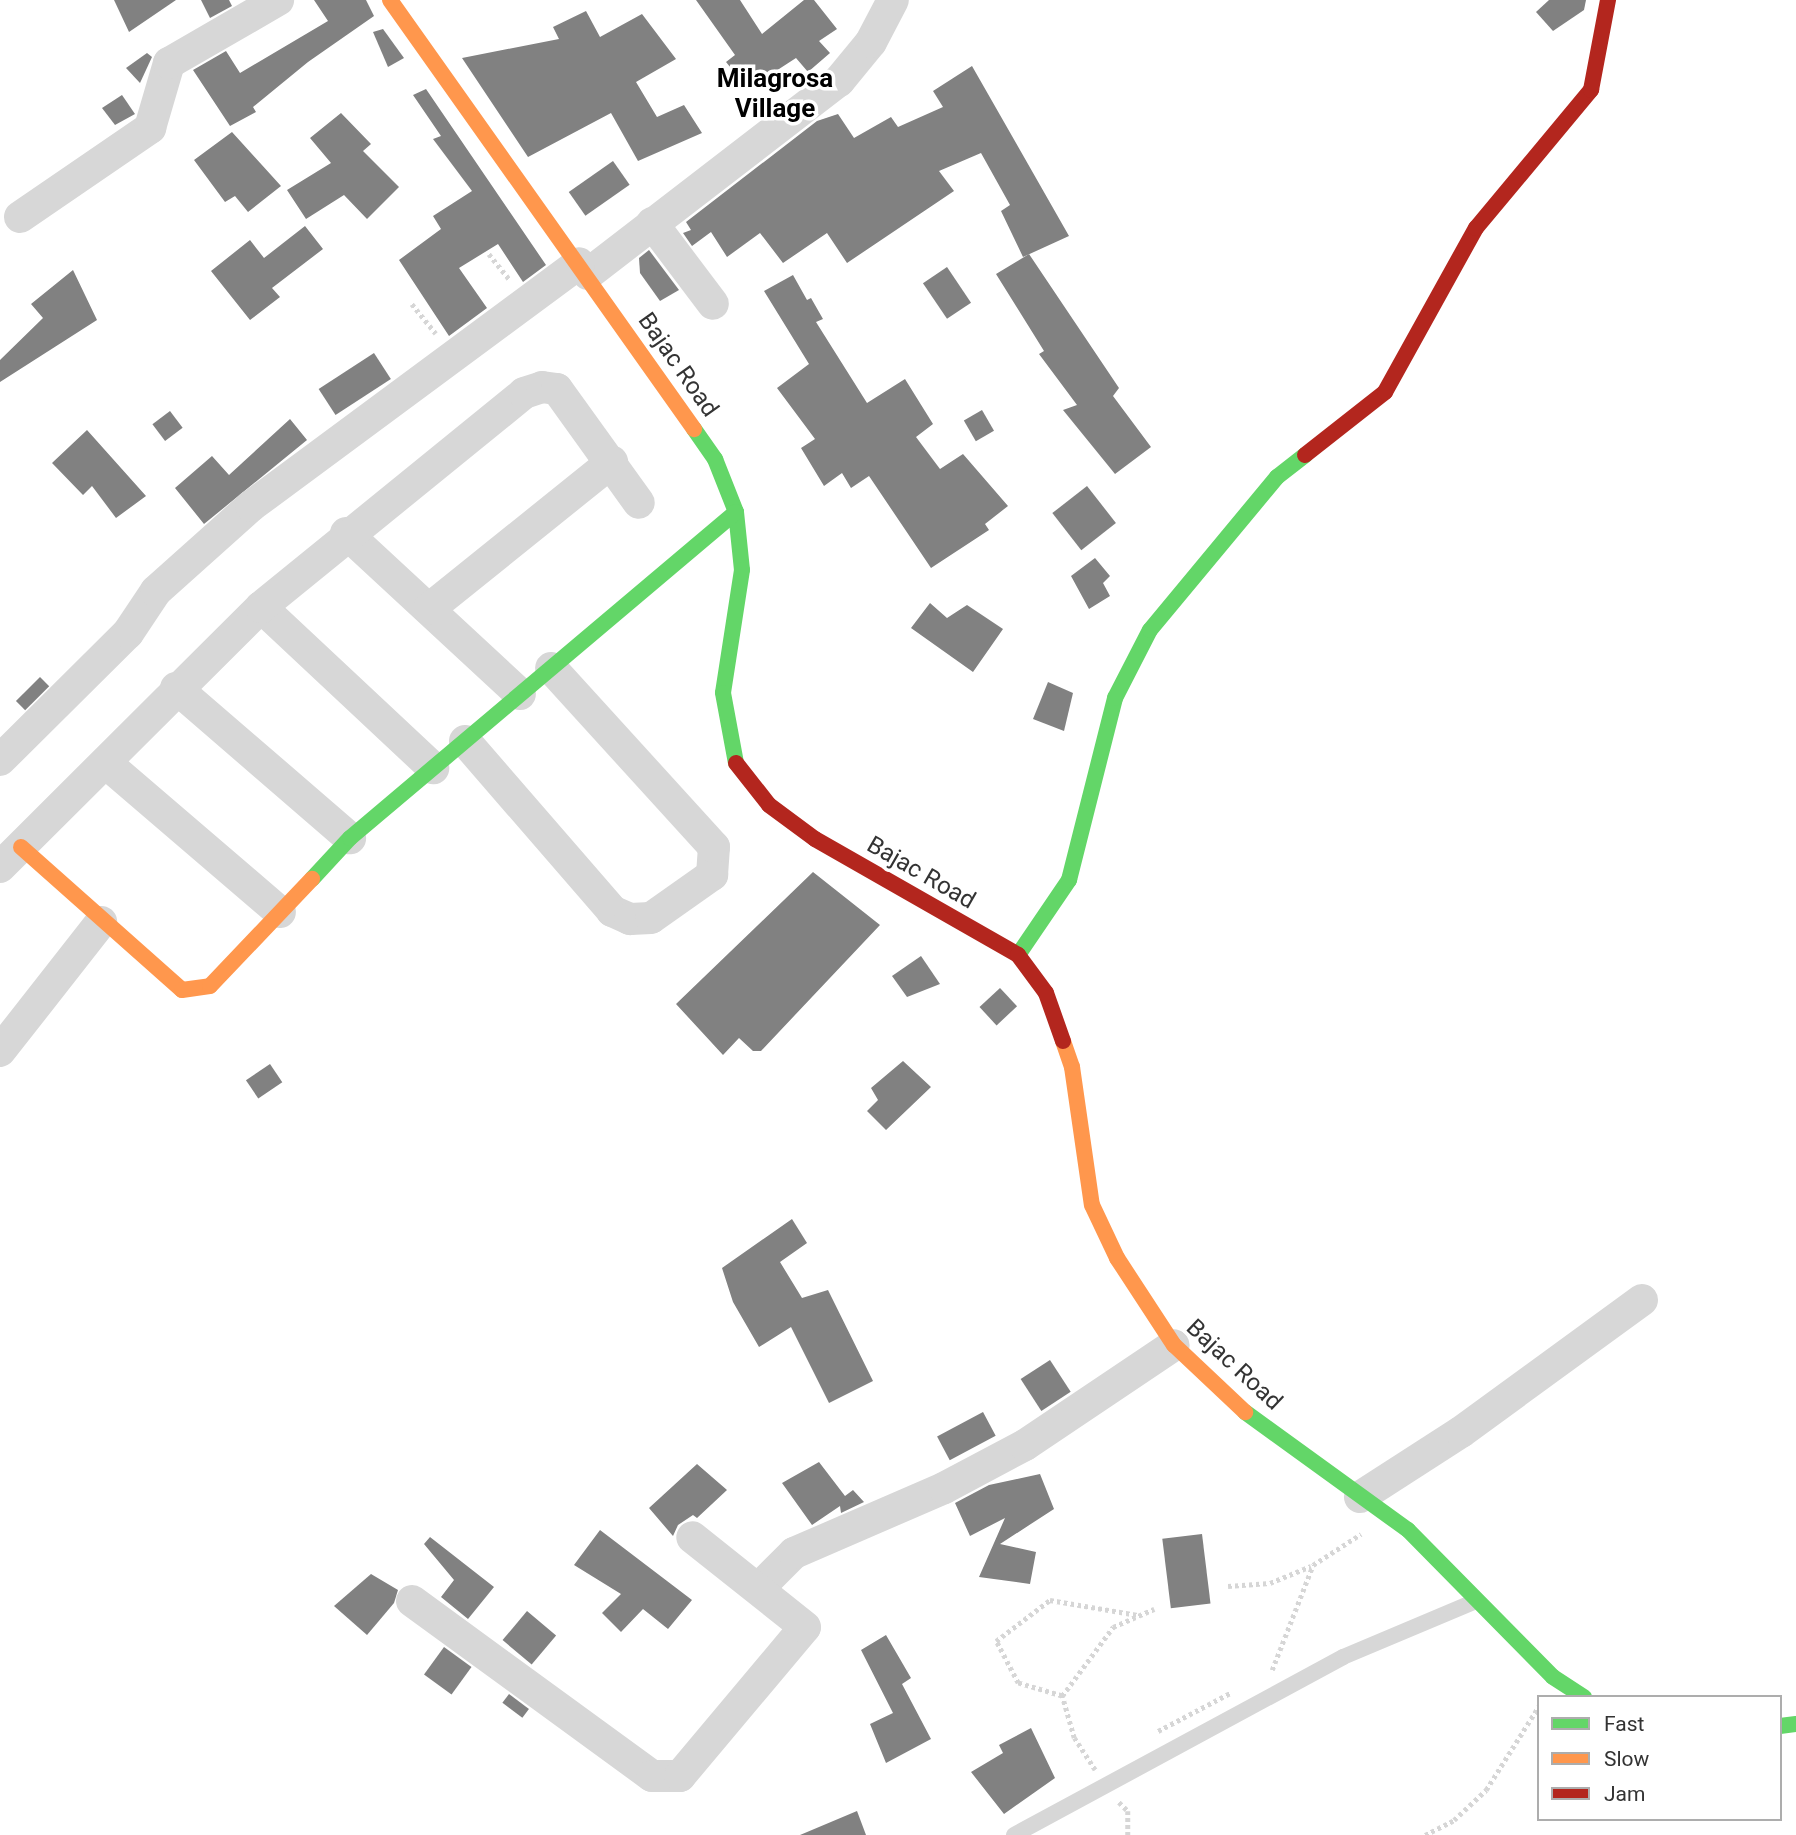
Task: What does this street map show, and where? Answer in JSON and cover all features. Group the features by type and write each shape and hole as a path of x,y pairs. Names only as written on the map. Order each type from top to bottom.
{"street":[{"path":"20,218 150,128 169,63 278,0"},
{"name":"Bajac Road","path":"390,0 584,269 715,459 736,512 743,570 723,693 734,761 769,805 815,839 1018,955 1046,993 1072,1067 1092,1205 1117,1258 1174,1345 1237,1406 1360,1497 1390,1514 1474,1602 1553,1676 1581,1695"},
{"path":"0,760 128,633 156,591 251,506 454,357 652,223 839,81 871,42 893,0"},
{"path":"1018,955 1069,880 1097,786 1115,698 1150,630 1277,477 1385,392 1476,229 1591,90 1608,0"},
{"path":"652,223 713,304"},
{"path":"639,503 567,399 557,389 542,387 524,393 346,533 261,607 176,688 106,763 10,857 101,922 182,990 196,991 210,986 350,838 736,512"},
{"path":"429,610 612,463"},
{"path":"346,533 520,694"},
{"path":"261,607 433,768"},
{"path":"465,741 612,911 630,919 651,918 712,875 714,847 551,668"},
{"path":"176,688 350,838"},
{"path":"106,763 280,912"},
{"path":"0,1051 101,922"},
{"path":"1360,1497 1461,1432 1642,1300"},
{"path":"760,1587 794,1553 944,1489 1025,1445 1174,1345"},
{"path":"412,1601 652,1776 666,1779 680,1776 805,1627 760,1587 692,1537"}],"lane":[{"path":"1014,1835 1343,1657 1474,1602"}],"path":[{"path":"412,304 454,357"},
{"path":"1228,1587 1270,1583 1313,1565 1390,1514"},
{"path":"1260,1704 1313,1565"},
{"path":"1062,1696 1018,1683 996,1641 1050,1600 1138,1616"},
{"path":"1062,1696 1113,1627 1154,1609"},
{"path":"1062,1696 1074,1738 1103,1785 1128,1811 1128,1835"},
{"path":"1425,1835 1454,1820 1486,1790 1537,1709"}],"building":[{"path":"114,0 176,0 129,32"},
{"path":"201,0 229,0 232,6 210,18"},
{"path":"314,0 366,0 374,16 308,62 253,107 256,112 230,126 193,70 226,51 240,73 328,21"},
{"path":"696,0 740,0 762,34 804,0 814,0 837,29 819,41 830,53 808,72 796,58 748,89 726,62 735,55"},
{"path":"1549,0 1586,0 1584,10 1553,31 1536,12"},
{"path":"586,11 600,37 642,14 676,59 636,82 657,117 684,105 702,133 638,161 611,113 528,157 462,58 559,39 553,27"},
{"path":"383,29 404,58 388,67 373,32"},
{"path":"147,53 152,57 140,83 126,68"},
{"path":"972,66 1069,236 1023,257 1001,211 1010,205 981,153 939,171 954,191 847,263 827,233 783,263 760,233 727,257 711,232 692,246 683,233 691,230 686,222 817,121 838,114 854,138 891,117 898,127 943,107 933,91"},
{"path":"426,89 546,265 523,282 498,244 459,268 487,308 449,336 399,260 441,229 433,216 472,191 433,139 441,136 413,95"},
{"path":"122,95 135,114 115,125 102,108"},
{"path":"341,113 371,144 363,151 399,187 367,219 344,195 306,219 287,190 331,163 310,138"},
{"path":"232,132 281,186 248,212 235,196 225,202 194,160"},
{"path":"613,161 630,185 585,216 569,192"},
{"path":"305,226 323,249 272,288 280,297 250,320 211,271 250,240 264,258"},
{"path":"649,250 679,290 660,301 640,273 639,258"},
{"path":"1029,254 1119,388 1113,396 1151,447 1115,474 1063,410 1077,405 1039,354 1044,351 996,274"},
{"path":"947,267 971,303 947,319 923,283"},
{"path":"73,270 97,320 0,382 0,360 43,318 31,304"},
{"path":"793,275 807,300 811,298 823,319 816,322 867,403 905,379 933,424 916,437 940,469 963,454 1008,506 985,524 989,530 931,568 869,476 851,488 842,473 824,486 801,448 815,439 777,388 809,364 764,291"},
{"path":"374,353 391,379 336,415 319,389"},
{"path":"982,410 994,431 976,441 964,420"},
{"path":"170,411 183,428 165,441 152,424"},
{"path":"290,419 307,440 204,524 175,488 212,456 229,475"},
{"path":"87,430 146,496 116,518 92,486 83,495 52,463"},
{"path":"1087,486 1116,523 1081,550 1052,513"},
{"path":"1095,558 1110,576 1103,583 1110,596 1089,609 1071,576"},
{"path":"930,603 947,618 967,605 1003,629 973,672 911,628"},
{"path":"40,677 49,686 25,710 16,701"},
{"path":"1048,682 1073,693 1064,731 1033,719"},
{"path":"813,872 880,925 761,1051 753,1051 739,1038 723,1055 676,1004"},
{"path":"921,956 940,984 907,997 892,976"},
{"path":"1000,988 1017,1006 997,1025 980,1007"},
{"path":"903,1061 931,1087 886,1130 867,1111 878,1100 871,1088"},
{"path":"270,1064 282,1082 258,1098 246,1080"},
{"path":"792,1219 807,1243 780,1262 802,1298 828,1290 873,1381 829,1403 791,1327 759,1347 733,1302 722,1268"},
{"path":"1050,1360 1071,1392 1041,1411 1021,1379"},
{"path":"983,1412 996,1436 950,1460 937,1436"},
{"path":"819,1462 845,1496 853,1490 864,1502 841,1513 840,1506 812,1525 782,1483"},
{"path":"697,1464 727,1490 697,1518 693,1515 678,1525 673,1536 649,1508"},
{"path":"1040,1474 1054,1509 1000,1544 1036,1552 1030,1584 979,1577 1005,1518 970,1536 955,1503 989,1485"},
{"path":"600,1530 692,1600 668,1629 643,1609 621,1632 602,1613 621,1594 574,1565"},
{"path":"1202,1534 1211,1603 1171,1608 1162,1539"},
{"path":"430,1537 494,1587 468,1619 441,1597 454,1580 424,1544"},
{"path":"371,1574 398,1590 394,1603 367,1635 334,1606"},
{"path":"527,1611 556,1635 532,1665 503,1640"},
{"path":"886,1635 911,1678 902,1684 931,1739 886,1763 870,1724 893,1713 861,1650"},
{"path":"444,1647 472,1667 452,1694 424,1675"},
{"path":"509,1694 529,1709 522,1718 502,1703"},
{"path":"1031,1728 1055,1778 1004,1814 971,1772 1003,1753 999,1745"},
{"path":"857,1811 866,1835 800,1835"}],"traffic: fast":[{"path":"694,429 715,459 736,512 742,570 723,693 736,763"},
{"path":"1018,955 1069,880 1115,698 1150,630 1277,477 1305,455"},
{"path":"312,879 350,838 736,512"},
{"path":"1245,1412 1408,1530 1553,1677 1581,1695"},
{"path":"1782,1726 1796,1724"}],"traffic: slow":[{"path":"390,0 694,429"},
{"path":"21,847 182,990 210,986 312,879"},
{"path":"1063,1041 1072,1067 1092,1205 1117,1258 1174,1345 1245,1412"}],"traffic: jam":[{"path":"1305,455 1385,392 1476,228 1591,90 1608,0"},
{"path":"736,763 769,805 815,839 1018,955 1046,993 1063,1041"}],"district":[{"name":"Milagrosa Village","path":"775,94"}]}
